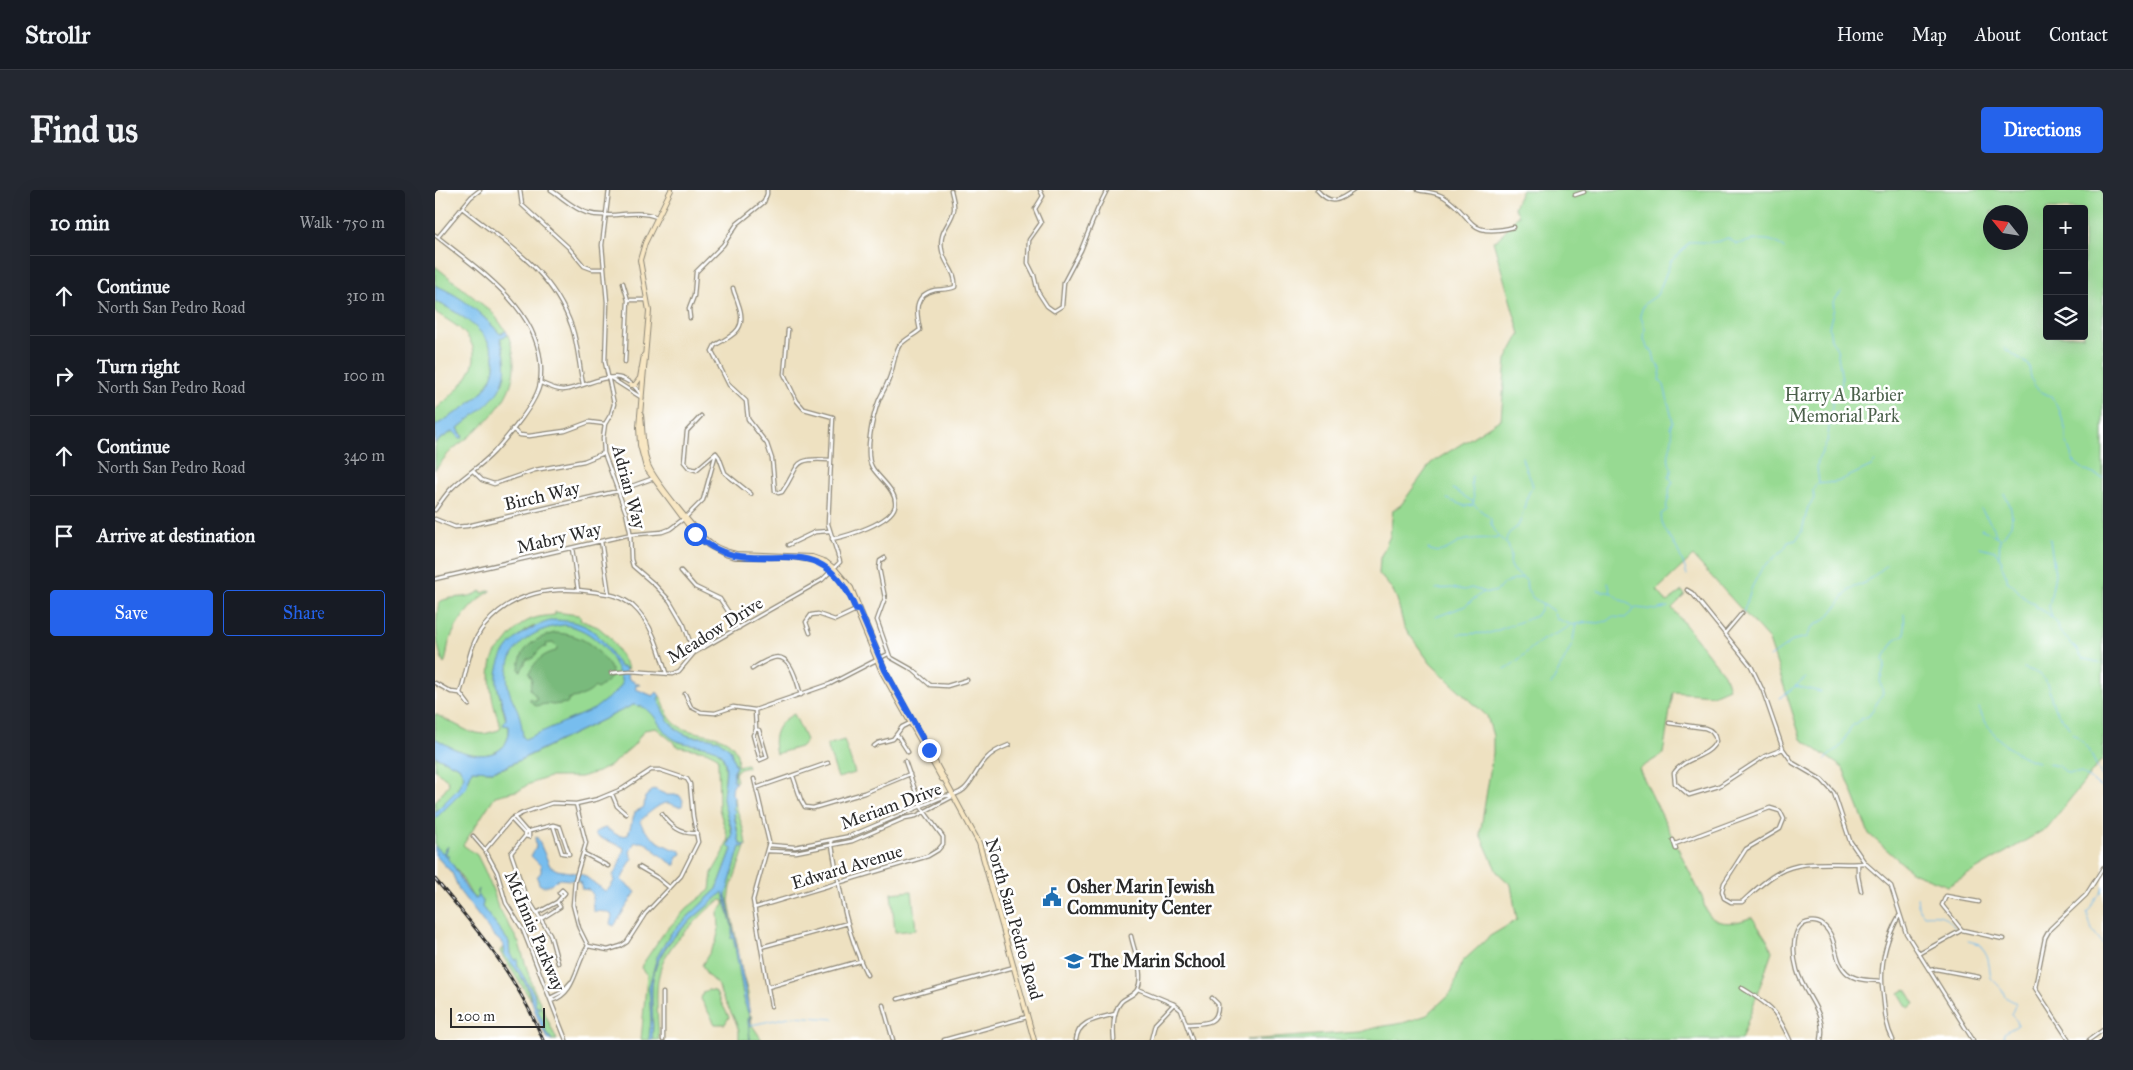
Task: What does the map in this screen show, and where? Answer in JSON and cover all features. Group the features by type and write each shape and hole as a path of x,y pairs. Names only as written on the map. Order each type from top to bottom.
{"street":[{"path":"435,510 452,487 491,455 533,401 540,383 536,346 531,330 517,305 500,288 436,236 480,190"},
{"path":"520,190 522,205 568,247 584,266 592,270 603,269"},
{"path":"551,190 586,212 605,214 643,212 657,217"},
{"name":"Adrian Way","path":"609,190 602,245 607,322 605,362 614,404 605,424 603,438 604,453 626,513 633,566 655,585 669,601 684,625 694,653"},
{"name":"North San Pedro Road","path":"671,190 657,217 641,260 641,274 648,300 641,415 643,445 649,467 654,478 685,518 704,538 726,551 736,554 804,555 819,559 834,570 851,588 877,658 979,843 1034,1040"},
{"path":"691,318 689,309 694,296 696,272 723,245 737,224 764,202 767,190"},
{"path":"832,539 853,534 872,525 889,514 894,508 895,504 891,494 872,468 868,455 872,428 878,402 889,379 899,346 920,330 917,305 919,299 934,290 955,287 953,273 942,252 941,243 945,225 953,212 951,190"},
{"path":"1040,190 1043,196 1035,210 1041,223 1029,240 1027,258 1038,292 1047,306 1054,311 1062,306 1064,282 1081,250 1107,190"},
{"path":"1317,190 1324,197 1333,201 1339,200 1354,190"},
{"path":"1418,190 1445,197 1471,223 1483,230 1501,230 1513,227"},
{"path":"1575,195 1584,192"},
{"path":"462,208 534,265 557,294 573,328 583,384"},
{"path":"623,283 628,300 625,362"},
{"path":"733,288 741,312 739,326 734,336 715,345 712,351 729,385 746,401 749,419 767,444 772,459 775,491 778,494 782,492 798,465 811,459 830,460"},
{"path":"628,300 648,300"},
{"path":"788,330 785,374 797,401 804,410 833,417 829,531 840,562 834,570"},
{"path":"631,385 635,385 640,378 646,351"},
{"path":"540,383 565,390 609,377 616,377 631,385 643,398"},
{"path":"609,377 643,398"},
{"path":"701,416 687,431 684,462 689,468 695,470 715,453 719,457 725,473 751,494"},
{"path":"512,429 520,435 529,436 565,431 589,422 605,424"},
{"path":"473,471 482,480 494,484 535,470 566,466 604,453"},
{"name":"Mabry Way","path":"435,579 601,541 630,535 662,532 670,529 685,518 705,495 715,453"},
{"name":"Birch Way","path":"435,519 455,527 462,527 618,491 654,478"},
{"path":"788,545 815,532 829,531"},
{"path":"601,541 609,594"},
{"path":"572,548 578,590"},
{"path":"885,558 880,561 879,568 885,600 877,620 888,654 894,660 913,670 930,685 947,686 967,680"},
{"name":"Meadow Drive","path":"611,673 630,671 673,674 679,671 694,653 823,580 834,570"},
{"path":"681,571 695,587 720,599 739,628"},
{"path":"469,705 460,692 468,655 483,627 500,610 525,595 543,591 578,590 609,594 621,598 634,607 643,618 659,648 666,673"},
{"path":"1687,590 1692,593 1746,658 1758,679 1783,749 1793,763 1822,780 1831,789 1850,841 1865,863 1891,886 1906,933 1973,1040"},
{"path":"810,633 806,622 811,615 818,614 838,620 858,609"},
{"path":"1725,633 1742,614"},
{"path":"685,694 691,707 701,712 715,713 733,707 755,710 830,684 877,658 888,654"},
{"path":"751,669 773,658 787,661 801,695"},
{"path":"435,683 451,692 460,692"},
{"path":"755,710 756,730 753,735 760,760 767,758 759,730 756,730"},
{"path":"874,746 878,742 893,739 902,727 911,722"},
{"path":"1669,723 1710,729 1717,741 1711,750 1681,766 1674,773 1675,783 1689,795 1719,786 1765,756 1783,749"},
{"path":"897,736 908,752"},
{"path":"953,796 965,790 990,755 1009,745"},
{"path":"905,761 921,807 925,812"},
{"path":"756,788 828,764"},
{"path":"485,850 513,818 552,803 576,804 612,794 648,770 660,770 683,777 690,784 693,816 697,832 697,846 681,876 645,914 627,942 608,950 588,946"},
{"path":"793,776 805,807 813,808 864,793 910,774"},
{"path":"754,779 769,845 754,891 754,908 771,1006"},
{"path":"612,794 617,806 625,814"},
{"name":"Meriam Drive","path":"769,845 795,847 831,840 864,831 945,796 953,796"},
{"name":"Meriam Drive","path":"768,851 796,852 861,838 905,818 925,812 953,796"},
{"path":"550,1000 562,992 571,982 588,946 575,917 575,880 586,843 576,804"},
{"path":"1675,844 1770,808 1780,811 1784,819 1780,829 1746,848 1724,883 1722,891 1724,898 1736,904 1742,902 1778,873 1792,867 1812,864 1865,863"},
{"name":"Edward Avenue","path":"754,908 928,856 938,850 943,844 943,838 925,812"},
{"path":"662,814 669,823 682,832 697,832"},
{"path":"513,818 526,834"},
{"path":"553,825 562,854 569,854 560,827 553,825 526,834 511,852 525,894 550,934 558,963"},
{"name":"McInnis Parkway","path":"473,836 485,850 497,872 506,903 523,930 566,1040"},
{"path":"831,840 848,922 860,961 867,975"},
{"path":"1673,840 1676,849"},
{"path":"583,853 608,866"},
{"path":"1858,864 1861,890"},
{"path":"639,867 658,878 670,888"},
{"path":"2069,1040 2035,988 2045,938 2050,929 2086,895 2103,868"},
{"path":"537,913 557,902 564,894 574,894"},
{"path":"1979,902 1946,896 1943,899 1942,905 1962,930 2003,939"},
{"path":"541,919 560,907 557,902"},
{"path":"1893,1040 1885,1021 1880,981 1884,952 1899,916"},
{"path":"1821,1040 1823,1025 1820,1014 1799,978 1795,966 1794,939 1799,928 1804,923 1812,921 1824,926 1830,933 1841,966 1847,973 1859,979 1880,981"},
{"path":"761,947 848,922"},
{"path":"1919,954 1962,930"},
{"path":"1114,1040 1115,1014 1121,1002 1138,989 1140,974 1131,936"},
{"path":"768,987 860,961"},
{"path":"898,999 1014,967"},
{"path":"1930,970 1936,969 1979,976"},
{"path":"1742,988 1766,1003 1777,1013 1790,1040"},
{"path":"1138,989 1174,1004 1181,1010 1192,1040"},
{"path":"663,993 663,1040"},
{"path":"1187,1024 1208,1023 1216,1017 1218,1004 1212,998"},
{"path":"1151,1040 1155,1024 1174,1004"},
{"path":"883,1005 893,1040"},
{"path":"1076,1040 1077,1033 1082,1025 1115,1014"},
{"path":"944,1040 1027,1017"},
{"path":"2089,1040 2103,1030"}],"green space":[{"name":"Harry A Barbier Memorial Park","path":"1522,190 2103,190 2103,758 2047,828 1948,886 1912,872 1869,834 1843,768 1801,739 1769,640 1693,556 1657,590 1667,602 1682,591 1685,595 1672,608 1724,674 1729,688 1713,695 1673,692 1663,754 1639,769 1703,899 1709,915 1721,922 1728,923 1752,917 1769,943 1772,952 1741,1040 1246,1040 1359,1032 1403,1023 1427,1015 1452,992 1462,962 1490,936 1517,920 1511,885 1497,872 1480,834 1493,753 1493,736 1487,716 1431,664 1404,627 1397,599 1392,589 1379,574 1380,558 1390,536 1393,510 1401,505 1431,463 1501,419 1506,360 1520,334 1493,241 1497,240 1519,215 1514,207"},
{"path":"435,266 493,313 506,331 500,334 471,306 435,285"},
{"path":"435,301 462,316 485,337 492,349 494,362 491,377 482,392 466,406 435,426 435,410 454,392 470,372 474,361 474,350 469,339 458,327 435,312"},
{"path":"508,335 513,351 514,365 512,379 502,403 483,424 450,452 435,470 435,443 453,431 460,438 463,436 458,428 491,400 498,390 503,380 505,368 500,337"},
{"path":"491,590 471,606 456,627 449,642 444,664 439,649 437,633 439,602"},
{"path":"555,612 578,615 581,617 580,620 598,627 610,637 629,669 621,667 630,692 569,732 516,744 498,689 507,725 509,726 505,744 500,749 486,755 477,755 453,748 435,738 435,714 470,732 484,734 499,730 501,727 495,710 490,679 492,660 496,652 524,623 538,617 555,615","holes":["538,626 506,650 525,631"]},
{"path":"555,633 577,637 595,648 608,664 612,677 597,689 595,687 586,694 568,699 568,703 536,706 530,701 530,698 535,701 537,698 530,689 532,679 529,674 539,659 556,651 557,648 553,643 546,644 546,647 540,649 532,659 527,659 521,671 519,670 520,662 522,655 530,645 541,638"},
{"path":"660,696 668,715 677,725 693,732 711,735 727,741 733,747 737,755 737,766 747,764 748,767 737,770 735,774 737,781 733,781 735,767 730,749 713,739 683,734 668,721 657,698"},
{"path":"633,705 640,706 651,712 665,731 679,742 710,747 722,756 725,769 725,803 732,836 728,843 732,849 717,889 671,933 657,957 649,987 651,1020 649,1040 641,1040 647,975 641,968 642,965 663,934 687,908 710,890 712,873 724,852 728,838 719,809 718,760 716,756 706,751 679,747 656,728 644,730 634,745 611,765 598,772 580,777 549,777 527,785 520,790 495,796 463,845 477,855 494,893 497,905 519,943 532,985 557,1040 552,1040 545,1031 545,1026 536,1007 532,990 510,955 509,942 482,907 483,903 472,896 458,871 435,846 435,819 460,794 468,782 472,770 492,771 504,768"},
{"path":"794,714 806,740 803,746 776,754 774,741 777,730 783,721"},
{"path":"844,740 855,773 838,778 827,745"},
{"path":"435,756 459,767 464,776 457,790 435,812 435,802 449,784 447,779 435,770"},
{"path":"735,797 746,846 740,844 733,806"},
{"path":"740,847 745,847 731,887 729,901 748,993 748,1006 726,895"},
{"path":"912,891 916,930 895,932 891,893"},
{"path":"723,892 732,926 745,1004 749,1015 748,1019 750,1026 751,1015 752,1025 762,1040 739,1040 739,1031 735,1020 721,994 719,986 707,975 702,965 716,942 719,928 718,912 724,905 724,901 721,900 707,910 680,936 663,962 657,989 659,1040 652,1040 652,986 660,956 678,933"},
{"path":"501,949 505,949 505,955 524,983 531,1000 500,952"},
{"path":"1906,989 1915,1004 1908,1008 1899,993"},
{"path":"708,990 715,991 729,1017 725,1024 715,1024 701,999 703,992"}],"water":[{"path":"435,285 471,306 500,334 506,331 508,335 500,338 505,355 506,369 499,391 482,409 458,428 463,438 460,438 453,431 435,443 435,426 466,406 482,392 491,377 494,362 492,349 485,337 462,316 435,301"},
{"path":"554,620 568,621 588,628 601,639 620,667 625,667 629,679 640,685 636,685 636,689 653,696 657,692 660,696 658,698 662,710 673,726 689,736 717,739 730,749 736,768 734,769 733,781 736,783 733,784 732,794 735,797 733,798 735,804 733,808 735,811 734,815 740,844 745,845 745,847 740,847 726,895 746,991 750,1015 749,1023 752,1025 749,1026 750,1040 748,1022 749,1015 745,1004 733,938 730,938 732,936 732,926 723,892 678,933 660,956 652,986 653,1033 652,1040 649,1040 651,1020 649,987 657,957 671,933 717,889 732,849 728,846 732,838 732,830 723,798 726,769 720,753 710,747 684,743 672,738 647,709 633,705 503,768 492,771 472,770 466,788 435,819 435,812 457,790 464,776 459,767 435,756 435,738 453,748 477,755 493,753 505,744 509,726 503,725 506,718 497,684 497,671 500,660 506,650 522,634 543,623","holes":["564,625 575,627 602,645 614,663 622,684 616,692 594,709 525,739 519,714 509,688 507,672 510,661 515,651 531,636 552,627"]},
{"path":"654,789 667,795 679,795 683,800 682,806 668,803 660,805 640,822 652,837 669,847 681,851 682,854 677,857 676,865 674,865 646,843 634,843 630,852 632,859 621,880 636,892 614,926 610,924 612,916 609,912 593,911 592,893 589,890 582,889 580,881 559,879 547,886 539,884 537,877 541,872 541,866 531,856 536,847 535,838 537,837 550,866 557,870 582,874 605,891 608,890 614,881 613,875 617,870 624,849 596,836 595,832 605,828 619,836 628,835 635,812 644,807 645,797"},
{"path":"435,846 443,853 448,846 445,856 450,856 447,858 467,890 475,899 478,898 477,893 479,889 478,894 483,902 482,907 509,942 510,954 515,961 517,958 518,967 534,994 536,1007 541,1007 537,1009 545,1026 545,1031 552,1040 549,1040 542,1029 529,990 519,973 504,955 502,944 460,892 452,873 435,855"}],"waterway":[{"path":"1687,575 1675,545 1664,529 1661,519 1661,514 1667,510 1669,489 1673,482 1669,477 1672,469 1669,464 1672,437 1670,427 1673,422 1664,385 1659,380 1661,369 1655,362 1653,352 1647,347 1644,339 1645,328 1640,315 1644,304 1656,296 1659,291 1671,261 1689,242 1713,242 1727,238 1737,244 1769,240 1784,249"},
{"path":"1819,483 1818,460 1827,442 1833,399 1841,387 1842,380 1837,349 1831,339 1829,327 1834,308 1833,302 1841,292"},
{"path":"2004,348 2029,365 2034,385 2040,391 2051,396 2059,409 2066,431 2066,440 2074,462 2086,471 2103,478"},
{"path":"1506,542 1509,533 1519,524 1528,495 1533,487 1522,457"},
{"path":"1743,613 1752,587 1762,568 1784,549 1788,542 1796,540 1802,531 1808,507 1814,499 1813,490 1816,484 1837,482 1871,466 1875,462"},
{"path":"1472,476 1473,504 1491,519 1491,524 1499,537 1508,545 1511,555 1510,563 1514,572 1526,580 1527,589 1533,598 1552,610 1557,619 1572,625 1587,622 1598,623 1607,621 1612,617 1625,618 1636,608 1656,610 1668,607"},
{"path":"1453,489 1473,502"},
{"path":"2000,539 2004,536 2012,521 2011,509 2004,494"},
{"path":"1447,499 1465,506 1473,505"},
{"path":"1981,509 1994,528 1996,536 2000,539 1999,556 2007,581 2023,597 2035,603 2036,607 2047,613 2058,624 2059,631 2084,659 2103,663"},
{"path":"1981,529 1996,536"},
{"path":"1428,549 1439,552 1461,541 1499,537"},
{"path":"2050,539 2055,574 2049,607 2052,618"},
{"path":"1980,547 1995,551 1999,556"},
{"path":"1770,657 1794,640 1807,637 1812,627 1824,620 1833,611 1849,589 1865,583 1887,565"},
{"path":"1436,589 1452,588 1465,590 1471,588 1488,593 1497,591 1504,583 1522,578"},
{"path":"1608,583 1611,592"},
{"path":"1598,590 1612,593 1634,608"},
{"path":"1436,617 1465,606 1483,592"},
{"path":"1458,634 1490,633 1536,616 1543,605"},
{"path":"1825,759 1841,746 1851,727 1861,719 1869,716 1883,693 1880,680 1885,665 1883,659 1896,639 1905,634 1904,614"},
{"path":"1551,685 1572,645 1576,624"},
{"path":"1505,669 1541,641 1569,626"},
{"path":"2024,668 2034,671 2044,678 2055,709 2069,728"},
{"path":"1780,698 1806,678"},
{"path":"1795,686 1821,692"},
{"path":"1979,708 1995,735 2020,755 2039,762"},
{"path":"2072,733 2083,742 2103,778"},
{"path":"2048,764 2059,766 2067,773 2081,773 2103,788"},
{"path":"2103,887 2087,912 2092,930 2103,944"},
{"path":"1917,897 1918,907 1924,915 1945,917 1955,928"},
{"path":"1968,941 1980,944 1988,958 1991,978 2002,989 2005,997 2016,1003 2011,1015 2018,1025 2004,1033 2003,1040"},
{"path":"751,1025 794,1016 834,1019"}],"railway":[{"path":"435,879 496,955 522,996 543,1040"}],"place":[{"name":"Osher Marin Jewish Community Center","path":"1052,897"},
{"name":"The Marin School","path":"1074,961"}],"route":[{"path":"695,534 708,545 725,554 803,558 818,561 833,571 848,590 856,610 859,609 879,658 929,750"}]}
